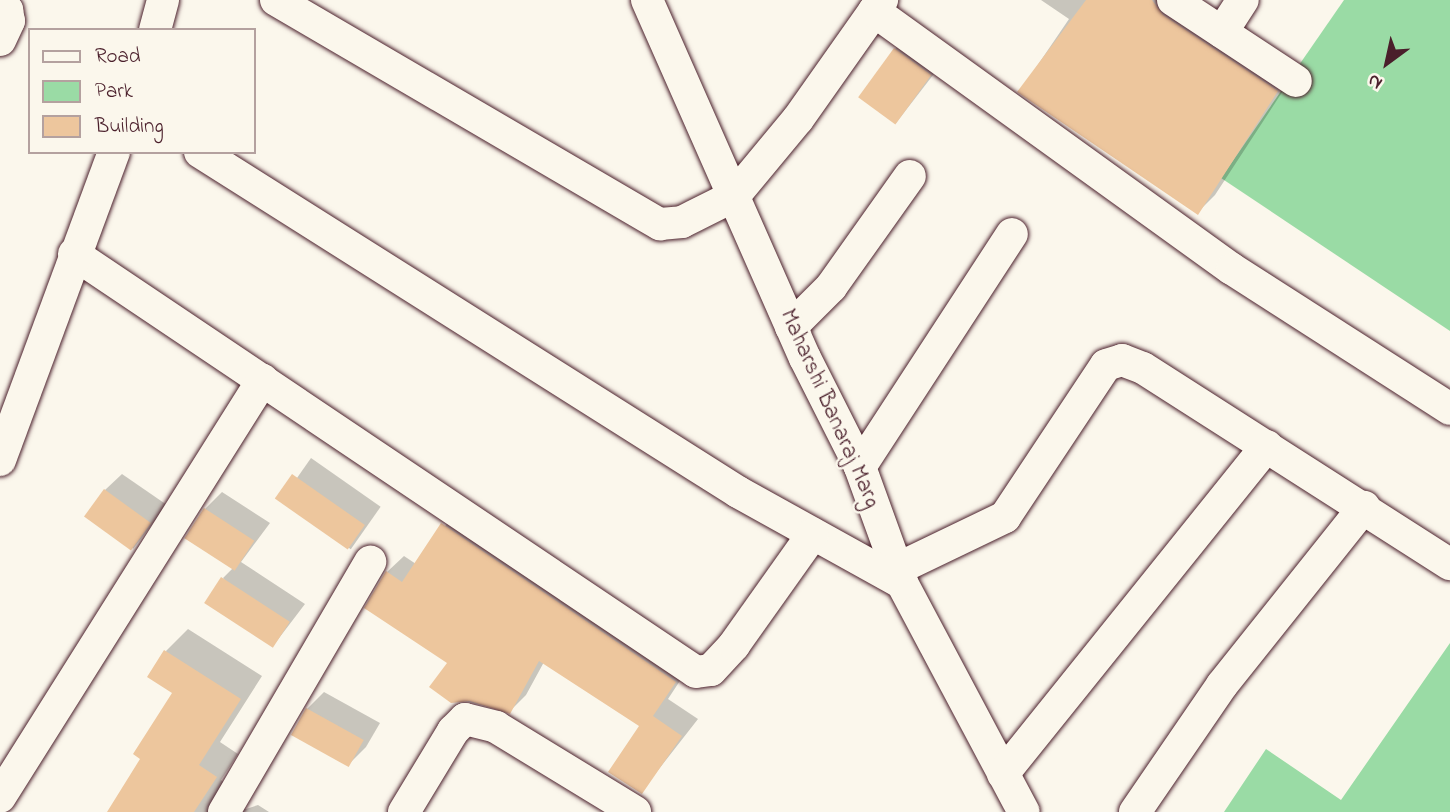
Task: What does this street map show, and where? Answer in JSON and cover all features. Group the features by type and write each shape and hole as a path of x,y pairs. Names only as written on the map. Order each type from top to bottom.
{"street":[{"path":"156,28 163,0"},
{"path":"276,0 660,224 682,222 734,196 799,119 878,5 1232,269 1450,409"},
{"name":"Maharshi Banaraj Marg","path":"647,0 791,327 860,467 899,576 1024,812"},
{"path":"1173,0 1296,80"},
{"path":"1222,32 1243,0"},
{"path":"0,5 7,10 9,21 0,40"},
{"path":"0,460 113,154"},
{"path":"203,154 738,492 813,534 899,576 1005,517 1106,365 1122,360 1267,446 1450,564"},
{"path":"791,327 831,287 910,176"},
{"path":"860,467 1012,234"},
{"path":"74,254 696,672 711,670 734,645 813,534"},
{"path":"0,797 263,380"},
{"path":"1003,774 1267,446"},
{"path":"1135,812 1222,685 1364,507"},
{"path":"224,812 370,562"},
{"path":"404,812 453,731 465,719 478,719 635,812"}],"green space":[{"path":"1344,0 1450,0 1450,331 1221,178"},
{"path":"1450,643 1450,812 1224,812 1266,749 1341,800"}],"building":[{"path":"1086,0 1152,0 1163,15 1278,91 1198,215 1017,92"},
{"path":"894,48 931,75 895,124 858,97"},
{"path":"292,474 365,525 348,550 275,499"},
{"path":"104,489 151,523 131,551 84,517"},
{"path":"204,508 254,541 235,571 184,538"},
{"path":"441,523 676,682 653,716 682,736 642,794 608,772 639,726 539,661 510,714 470,701 451,703 429,687 447,663 364,608 386,571 402,582"},
{"path":"221,577 290,622 273,648 204,603"},
{"path":"164,650 241,699 199,765 217,777 194,812 107,812 140,759 133,754 172,693 147,677"},
{"path":"306,708 364,740 349,767 291,735"}]}
